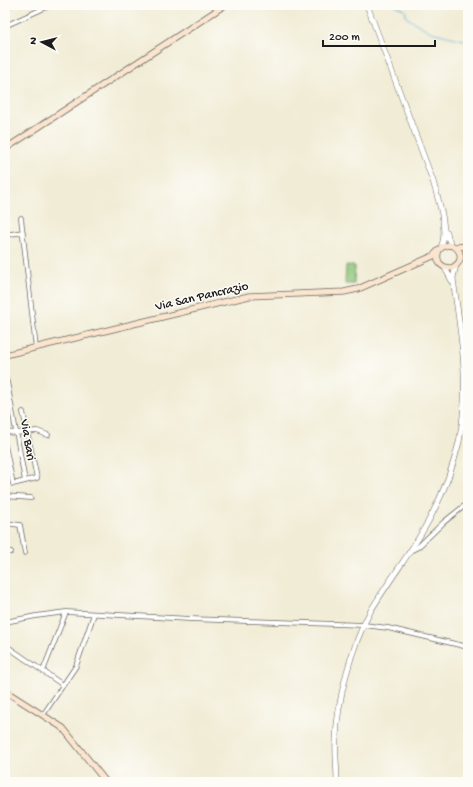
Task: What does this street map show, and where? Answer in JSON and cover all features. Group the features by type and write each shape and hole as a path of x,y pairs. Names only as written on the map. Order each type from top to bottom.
{"main road":[{"path":"5,149 225,5"},
{"path":"443,266 437,257 440,249 445,246 468,247"},
{"path":"426,259 451,268 460,260 460,254 454,246"},
{"path":"460,254 468,247"},
{"name":"Via San Pancrazio","path":"5,355 250,296 344,292 358,289 433,256 440,249"},
{"path":"5,690 63,728 106,782"}],"street":[{"path":"5,10 10,5"},
{"path":"5,26 51,5"},
{"path":"367,5 433,180 443,222 444,238 440,249"},
{"path":"21,218 36,348"},
{"path":"443,222 446,227 448,238 454,246"},
{"path":"5,235 23,232"},
{"path":"337,782 336,741 340,702 350,665 364,625 391,578 410,551 433,513 450,470 460,436 465,384 463,348 453,278 456,265"},
{"path":"443,266 449,273 454,286"},
{"name":"Via Bari","path":"6,378 25,481"},
{"name":"Via Bari","path":"5,445 7,464 13,484 37,478 23,412"},
{"path":"5,432 28,433 37,431 48,435"},
{"path":"5,496 31,498"},
{"path":"410,551 418,547 444,522 468,503"},
{"path":"5,523 20,525 24,553"},
{"path":"5,552 11,552"},
{"path":"5,622 66,612 364,625 388,628 468,648"},
{"path":"43,671 66,612"},
{"path":"43,715 76,666 94,614"},
{"path":"5,645 63,685"}],"green space":[{"path":"346,265 355,266 354,284 345,284"}],"waterway":[{"path":"395,5 405,10 407,18 431,32 468,41"}]}
